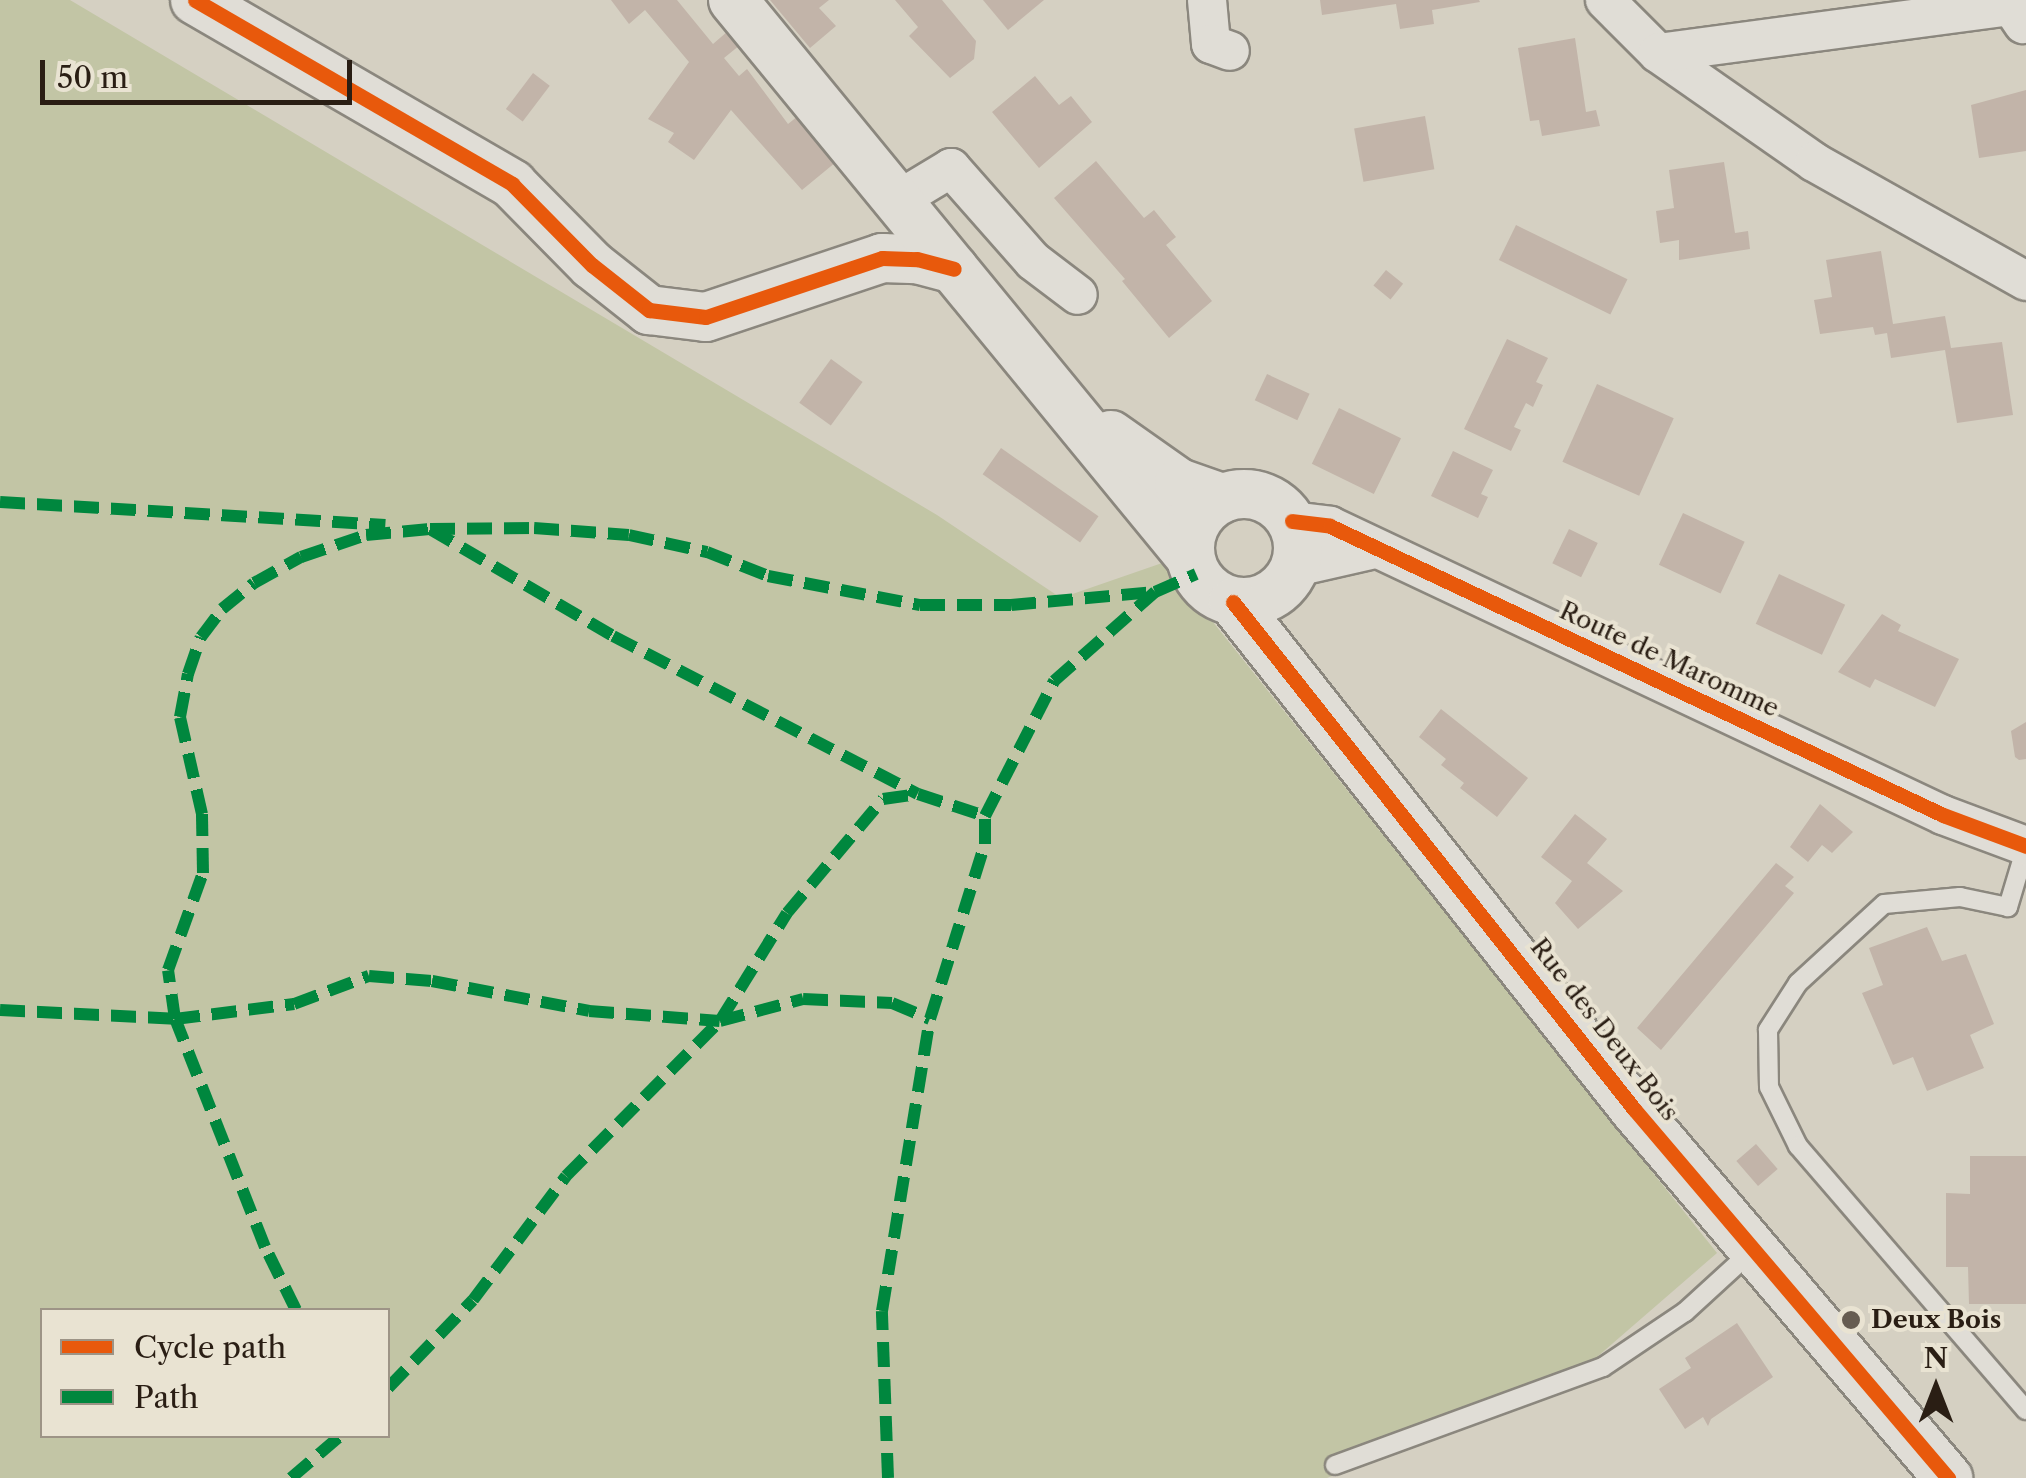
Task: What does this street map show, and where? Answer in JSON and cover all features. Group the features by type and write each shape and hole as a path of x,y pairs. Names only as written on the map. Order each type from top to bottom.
{"street":[{"path":"195,0 512,184 592,265 649,310 706,317 882,258 917,259 954,269"},
{"path":"732,0 1068,404 1190,557 1205,587 1233,602 1265,599 1289,559 1261,497 1222,498 1180,484 1068,404"},
{"path":"1208,0 1212,44 1230,52"},
{"path":"1605,0 1658,53 1814,162 2026,281"},
{"path":"1658,53 2011,6 2023,24"},
{"path":"898,200 951,168 1033,260 1078,295"},
{"path":"1190,557 1189,543 1200,516 1222,498"},
{"name":"Route de Maromme","path":"1289,559 1375,548 1943,815 2026,847"},
{"name":"Rue des Deux Bois","path":"1289,559 1291,673"},
{"name":"Rue des Deux Bois","path":"1233,602 1634,1110 1948,1478"}],"lane":[{"path":"2026,847 2008,907 1960,897 1884,904 1798,984 1768,1030 1769,1087 1798,1146 2026,1410"},
{"path":"1335,1465 1603,1367 1685,1312 1753,1250"}],"green space":[{"path":"0,0 70,0 937,515 1061,598 1165,562 1717,1253 1567,1383 1327,1478 0,1478"}],"building":[{"path":"611,0 677,0 713,44 728,31 740,45 724,58 739,76 747,69 788,124 798,116 836,162 802,190 731,110 694,160 668,142 674,133 648,119 689,62 645,10 629,24"},
{"path":"770,0 829,0 819,8 836,26 810,48"},
{"path":"895,0 942,0 976,41 974,59 950,78 909,36 918,27"},
{"path":"983,0 1044,0 1008,30"},
{"path":"1320,0 1480,2 1432,10 1434,24 1400,29 1396,4 1322,15"},
{"path":"1575,38 1586,112 1596,110 1600,126 1542,136 1539,120 1530,121 1518,48"},
{"path":"533,73 550,86 523,122 506,109"},
{"path":"1035,76 1059,105 1071,96 1092,122 1039,168 992,112"},
{"path":"2026,90 2026,151 1979,158 1971,105"},
{"path":"1425,116 1434,169 1363,182 1354,129"},
{"path":"1096,161 1144,218 1154,210 1176,237 1166,245 1212,301 1169,338 1122,281 1125,279 1054,198"},
{"path":"1724,162 1735,233 1748,231 1750,249 1679,260 1679,240 1660,243 1656,211 1674,208 1669,170"},
{"path":"1516,225 1627,279 1610,314 1499,260"},
{"path":"1881,251 1893,324 1945,316 1951,348 2002,342 2013,415 1957,423 1945,350 1891,358 1887,333 1875,335 1873,327 1820,334 1814,300 1832,297 1826,260"},
{"path":"1386,270 1403,284 1391,299 1373,286"},
{"path":"1507,339 1548,358 1536,382 1543,385 1533,407 1526,403 1514,427 1521,430 1511,451 1464,429"},
{"path":"831,359 863,382 831,426 799,403"},
{"path":"1267,374 1310,394 1297,420 1255,400"},
{"path":"1597,384 1674,418 1639,496 1562,462"},
{"path":"1339,408 1401,438 1374,494 1312,464"},
{"path":"1001,448 1098,516 1080,542 983,474"},
{"path":"1453,451 1493,470 1481,494 1488,497 1478,518 1431,496"},
{"path":"1683,513 1745,542 1721,593 1659,565"},
{"path":"1569,529 1598,543 1581,577 1552,563"},
{"path":"1779,574 1845,605 1822,655 1756,624"},
{"path":"1882,614 1901,625 1898,631 1959,659 1935,707 1875,679 1870,688 1838,672"},
{"path":"1441,709 1528,778 1497,817 1460,788 1464,783 1441,765 1446,759 1419,737"},
{"path":"2026,722 2026,759 2019,760 2015,757 2011,731"},
{"path":"1820,804 1853,832 1832,853 1822,845 1808,862 1790,847"},
{"path":"1575,814 1607,839 1587,863 1623,891 1578,929 1555,903 1572,881 1541,857"},
{"path":"1776,863 1794,877 1785,886 1794,893 1661,1050 1637,1028"},
{"path":"1927,927 1942,961 1966,954 1994,1024 1970,1035 1984,1068 1927,1091 1913,1057 1893,1065 1862,993 1883,985 1869,948"},
{"path":"1756,1144 1778,1169 1758,1186 1736,1161"},
{"path":"1970,1156 2026,1156 2026,1304 1969,1304 1968,1267 1946,1267 1946,1193 1970,1194"},
{"path":"1737,1323 1773,1377 1711,1419 1708,1426 1703,1417 1685,1429 1659,1389 1691,1368 1685,1358"}],"marked path":[{"path":"0,502 385,525"},
{"path":"295,1308 265,1247 175,1019 168,970 203,873 202,814 180,717 188,674 201,637 222,609 254,583 301,557 366,535 430,529 534,528 629,535 707,552 768,576 920,605 1011,605 1155,592"},
{"path":"430,529 613,636 918,794"},
{"path":"390,1386 473,1300 566,1176 720,1021 787,913 883,799 918,794 985,816 1054,681 1155,592 1196,574"},
{"path":"888,1478 882,1311 930,1019 985,844 985,816"},
{"path":"0,1010 175,1019 294,1004 369,976 432,981 589,1011 720,1021 803,999 892,1003 930,1019"},
{"path":"291,1478 338,1438"}],"cycle path":[{"path":"195,0 512,184 592,265 649,310 706,317 882,258 917,259 954,269"},
{"path":"1292,521 1330,526 1943,815 2026,846"},
{"path":"1233,602 1634,1109 1948,1478"}],"place":[{"name":"Deux Bois","path":"1851,1320"}]}
